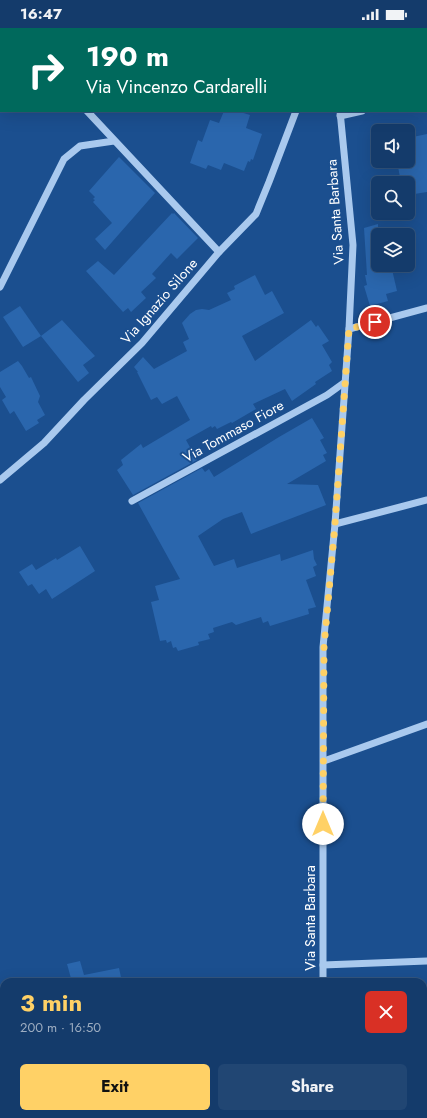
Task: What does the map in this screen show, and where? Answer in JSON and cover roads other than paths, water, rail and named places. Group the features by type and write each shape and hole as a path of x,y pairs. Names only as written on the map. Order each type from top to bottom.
{"street":[{"path":"88,112 219,252"},
{"name":"Via Ignazio Silone","path":"0,480 44,443 84,400 142,343 219,252 256,214 296,112"},
{"path":"340,113 351,112"},
{"name":"Via Santa Barbara","path":"323,978 324,647 335,524 349,329 353,245 340,113"},
{"path":"0,287 64,159 80,146 114,140"},
{"path":"349,329 427,308"},
{"name":"Via Tommaso Fiore","path":"132,501 327,395 345,382"},
{"path":"335,524 427,500"},
{"path":"324,761 427,724"},
{"path":"323,965 427,961"}]}
